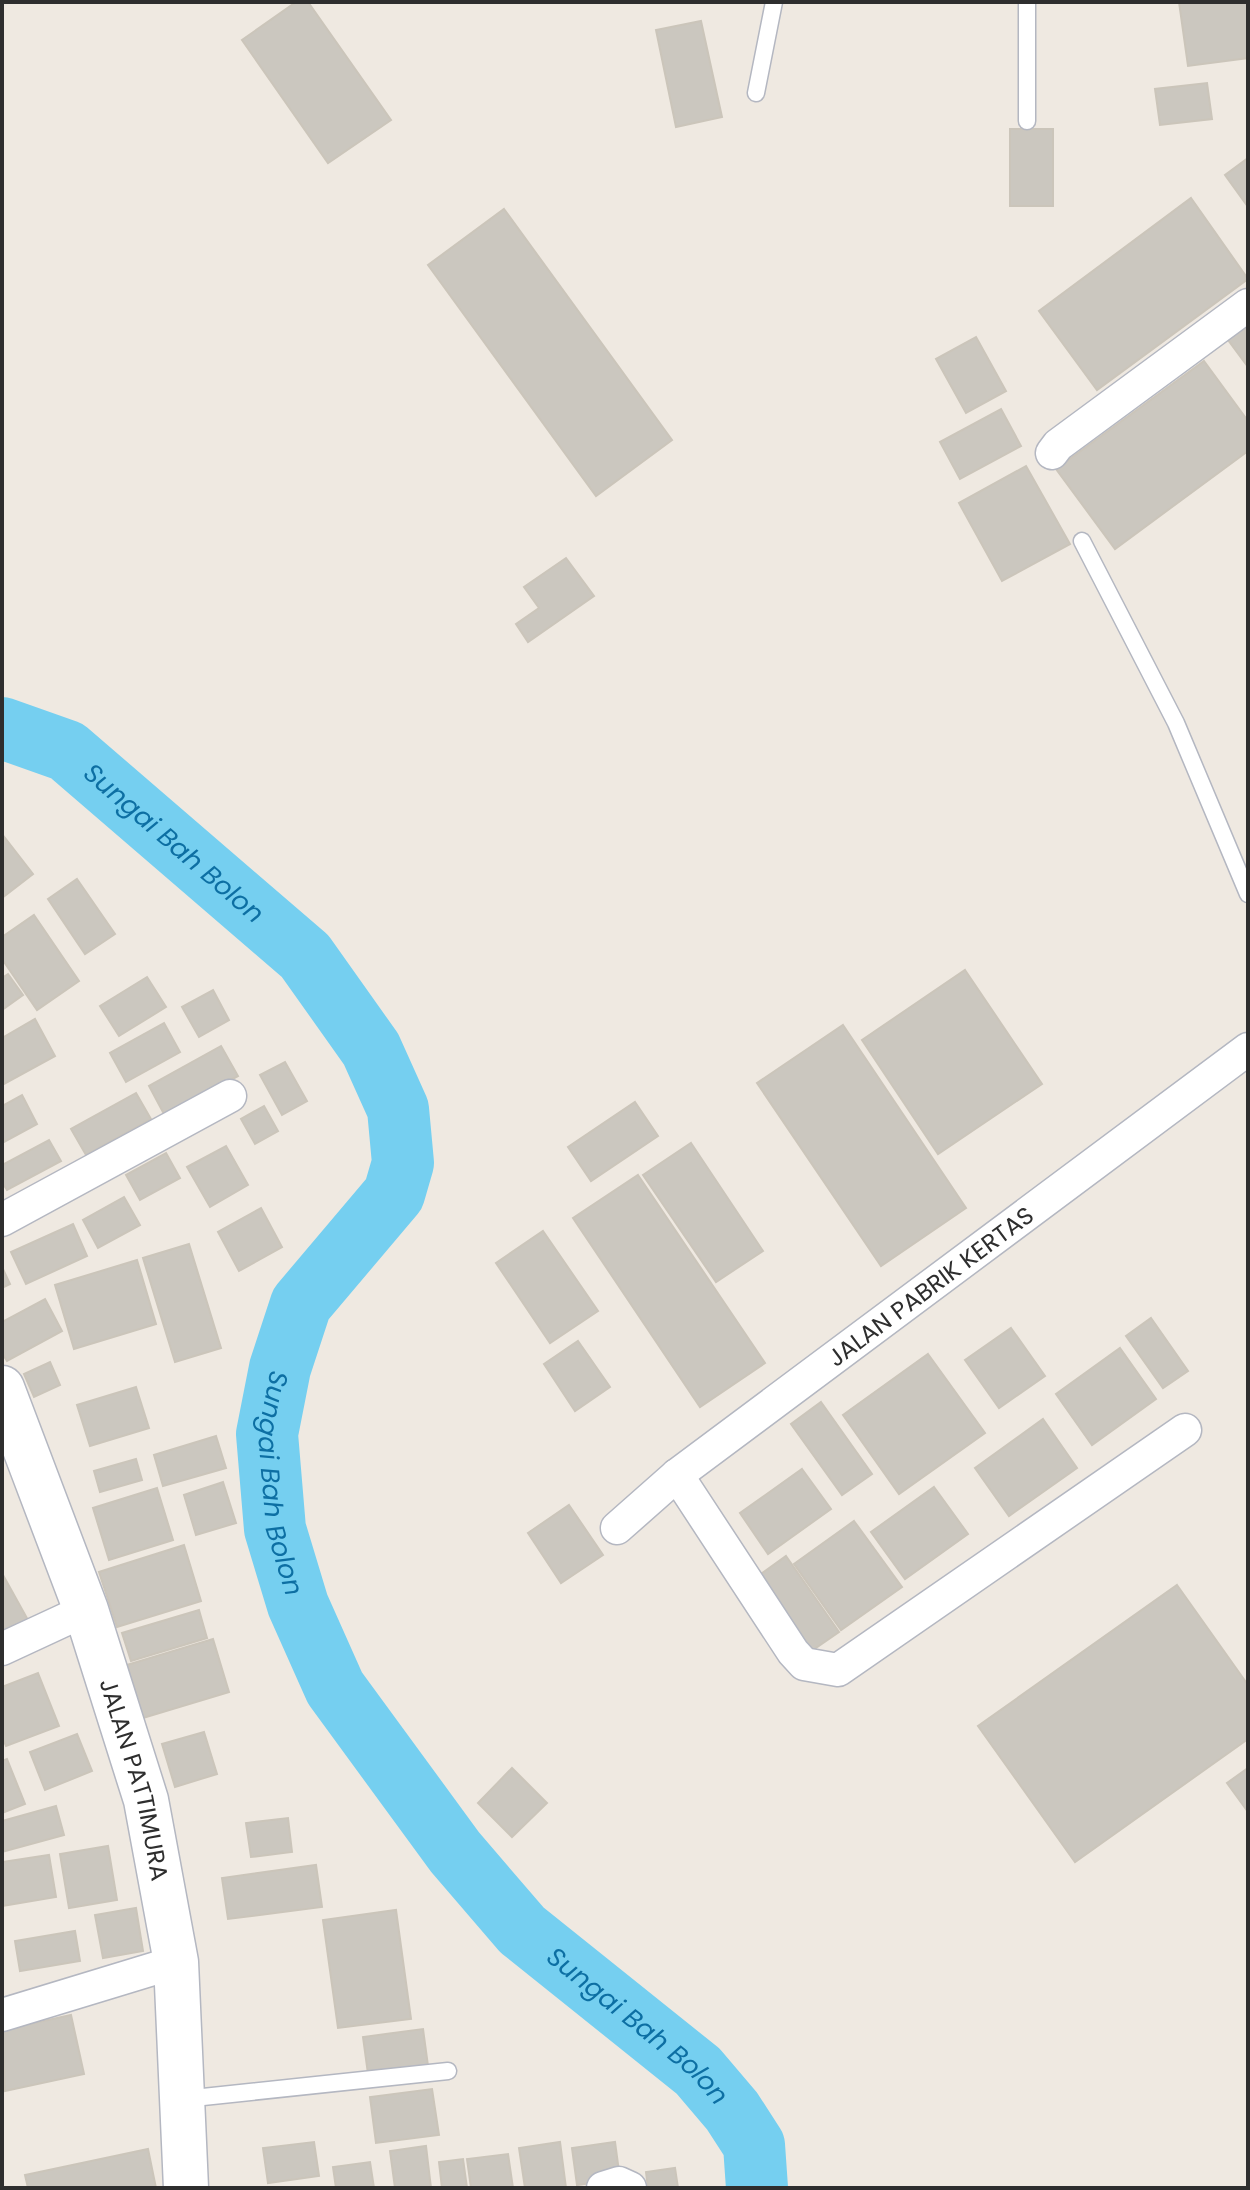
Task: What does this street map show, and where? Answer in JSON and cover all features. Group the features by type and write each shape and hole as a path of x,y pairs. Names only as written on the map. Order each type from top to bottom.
{"street":[{"path":"1052,453 1058,445 1248,305"},
{"name":"JALAN PABRIK KERTAS","path":"617,1528 677,1475 1248,1049"},
{"path":"2,1220 230,1096"},
{"name":"JALAN PATTIMURA","path":"2,1388 86,1610 146,1800 176,1962 186,2188"},
{"path":"677,1475 793,1652 804,1664 838,1670 1185,1430"},
{"path":"2,1649 86,1610"},
{"path":"2,2015 176,1962"},
{"path":"603,2188 619,2183 630,2188"}],"lane":[{"path":"756,93 774,2"},
{"path":"1027,2 1027,121"},
{"path":"1082,541 1176,723 1248,894"},
{"path":"182,2099 448,2071"}],"building":[{"path":"296,2 308,2 391,120 328,163 242,40"},
{"path":"1179,2 1248,2 1248,58 1188,66"},
{"path":"701,21 722,117 676,127 656,30"},
{"path":"1207,83 1212,119 1160,125 1155,89"},
{"path":"1010,129 1053,129 1053,206 1010,206"},
{"path":"1248,158 1248,207 1225,175"},
{"path":"1191,198 1248,279 1097,390 1039,311"},
{"path":"504,209 672,440 596,496 428,265"},
{"path":"1248,325 1248,367 1228,340"},
{"path":"976,337 1006,391 966,413 936,359"},
{"path":"1204,361 1248,421 1248,451 1115,549 1056,469"},
{"path":"1001,409 1021,446 960,479 940,442"},
{"path":"1026,466 1070,544 1002,581 959,503"},
{"path":"566,558 594,596 528,642 516,624 539,608 524,587"},
{"path":"2,834 33,874 2,898"},
{"path":"77,879 115,934 85,954 48,899"},
{"path":"34,915 79,981 37,1010 2,959 2,937"},
{"path":"965,970 1042,1084 938,1154 862,1040"},
{"path":"8,974 23,995 2,1010 2,978"},
{"path":"147,977 166,1007 119,1036 100,1006"},
{"path":"213,990 229,1020 199,1037 182,1007"},
{"path":"35,1019 55,1056 2,1085 2,1038"},
{"path":"164,1023 180,1052 126,1082 110,1053"},
{"path":"843,1025 966,1208 881,1266 757,1083"},
{"path":"221,1046 238,1076 165,1116 149,1086"},
{"path":"285,1062 307,1101 282,1115 260,1075"},
{"path":"136,1093 151,1119 86,1155 71,1129"},
{"path":"22,1095 37,1124 2,1143 2,1106"},
{"path":"635,1102 658,1136 591,1181 568,1147"},
{"path":"264,1106 278,1131 255,1144 241,1119"},
{"path":"49,1140 61,1161 7,1190 2,1182 2,1165"},
{"path":"691,1143 763,1251 716,1282 643,1175"},
{"path":"226,1146 248,1185 210,1207 187,1167"},
{"path":"166,1153 180,1178 140,1200 126,1175"},
{"path":"638,1175 765,1363 700,1407 573,1218"},
{"path":"124,1197 140,1225 98,1248 83,1220"},
{"path":"261,1208 282,1247 239,1271 218,1232"},
{"path":"73,1224 87,1256 26,1284 11,1252"},
{"path":"543,1231 598,1311 550,1343 496,1263"},
{"path":"189,1244 221,1348 175,1362 143,1258"},
{"path":"137,1260 156,1324 74,1349 55,1285"},
{"path":"2,1267 10,1284 2,1288"},
{"path":"45,1299 62,1331 7,1361 2,1353 2,1322"},
{"path":"1151,1318 1188,1371 1163,1388 1126,1336"},
{"path":"1011,1328 1045,1376 999,1408 965,1360"},
{"path":"578,1341 610,1387 575,1411 544,1364"},
{"path":"1120,1348 1156,1399 1092,1445 1056,1394"},
{"path":"928,1354 985,1433 899,1494 843,1415"},
{"path":"50,1362 60,1385 34,1397 24,1374"},
{"path":"136,1387 149,1428 90,1446 77,1405"},
{"path":"821,1402 872,1474 842,1495 791,1424"},
{"path":"1043,1419 1077,1468 1009,1516 975,1468"},
{"path":"216,1436 226,1468 163,1486 154,1455"},
{"path":"136,1459 142,1480 100,1492 94,1471"},
{"path":"802,1469 831,1509 768,1554 740,1513"},
{"path":"223,1482 236,1523 196,1535 184,1495"},
{"path":"934,1487 968,1534 905,1579 871,1532"},
{"path":"157,1488 173,1540 109,1560 93,1508"},
{"path":"569,1505 603,1555 561,1583 528,1533"},
{"path":"854,1521 902,1587 841,1630 794,1564"},
{"path":"184,1545 201,1601 117,1627 99,1572"},
{"path":"786,1556 839,1632 807,1654 754,1579"},
{"path":"2,1576 28,1620 2,1634"},
{"path":"1177,1585 1248,1685 1248,1739 1075,1862 978,1726"},
{"path":"199,1610 207,1638 131,1661 122,1633"},
{"path":"213,1639 229,1692 143,1718 127,1665"},
{"path":"38,1673 59,1726 6,1746 2,1737 2,1687"},
{"path":"204,1732 217,1774 175,1787 162,1744"},
{"path":"77,1734 92,1771 45,1790 30,1752"},
{"path":"7,1759 25,1804 2,1813 2,1761"},
{"path":"512,1768 547,1803 512,1837 478,1803"},
{"path":"1248,1768 1248,1812 1227,1783"},
{"path":"56,1806 64,1835 2,1852 2,1821"},
{"path":"288,1818 292,1852 251,1857 246,1823"},
{"path":"108,1846 117,1900 69,1908 60,1854"},
{"path":"49,1855 56,1897 2,1906 2,1862"},
{"path":"316,1865 322,1907 228,1919 222,1878"},
{"path":"136,1908 143,1951 103,1958 95,1915"},
{"path":"396,1910 411,2019 338,2028 323,1920"},
{"path":"75,1931 80,1961 20,1971 15,1941"},
{"path":"71,2015 84,2074 5,2091 2,2030"},
{"path":"423,2029 428,2066 368,2074 363,2037"},
{"path":"432,2089 439,2135 376,2143 370,2097"},
{"path":"314,2142 319,2176 268,2183 263,2148"},
{"path":"560,2142 566,2188 525,2188 519,2148"},
{"path":"615,2142 620,2179 577,2185 572,2148"},
{"path":"426,2146 431,2188 395,2188 390,2151"},
{"path":"148,2149 156,2188 28,2188 25,2175"},
{"path":"508,2154 513,2188 471,2188 467,2159"},
{"path":"463,2159 467,2188 442,2188 439,2162"},
{"path":"370,2162 374,2188 336,2188 333,2167"},
{"path":"675,2168 678,2188 648,2188 646,2172"}],"waterway":[{"name":"Sungai Bah Bolon","path":"2,728 67,751 305,956 371,1049 398,1109 403,1163 394,1194 301,1304 280,1368 267,1434 275,1529 298,1605 335,1688 455,1852 522,1930 698,2071 732,2111 754,2145 757,2188"}]}
